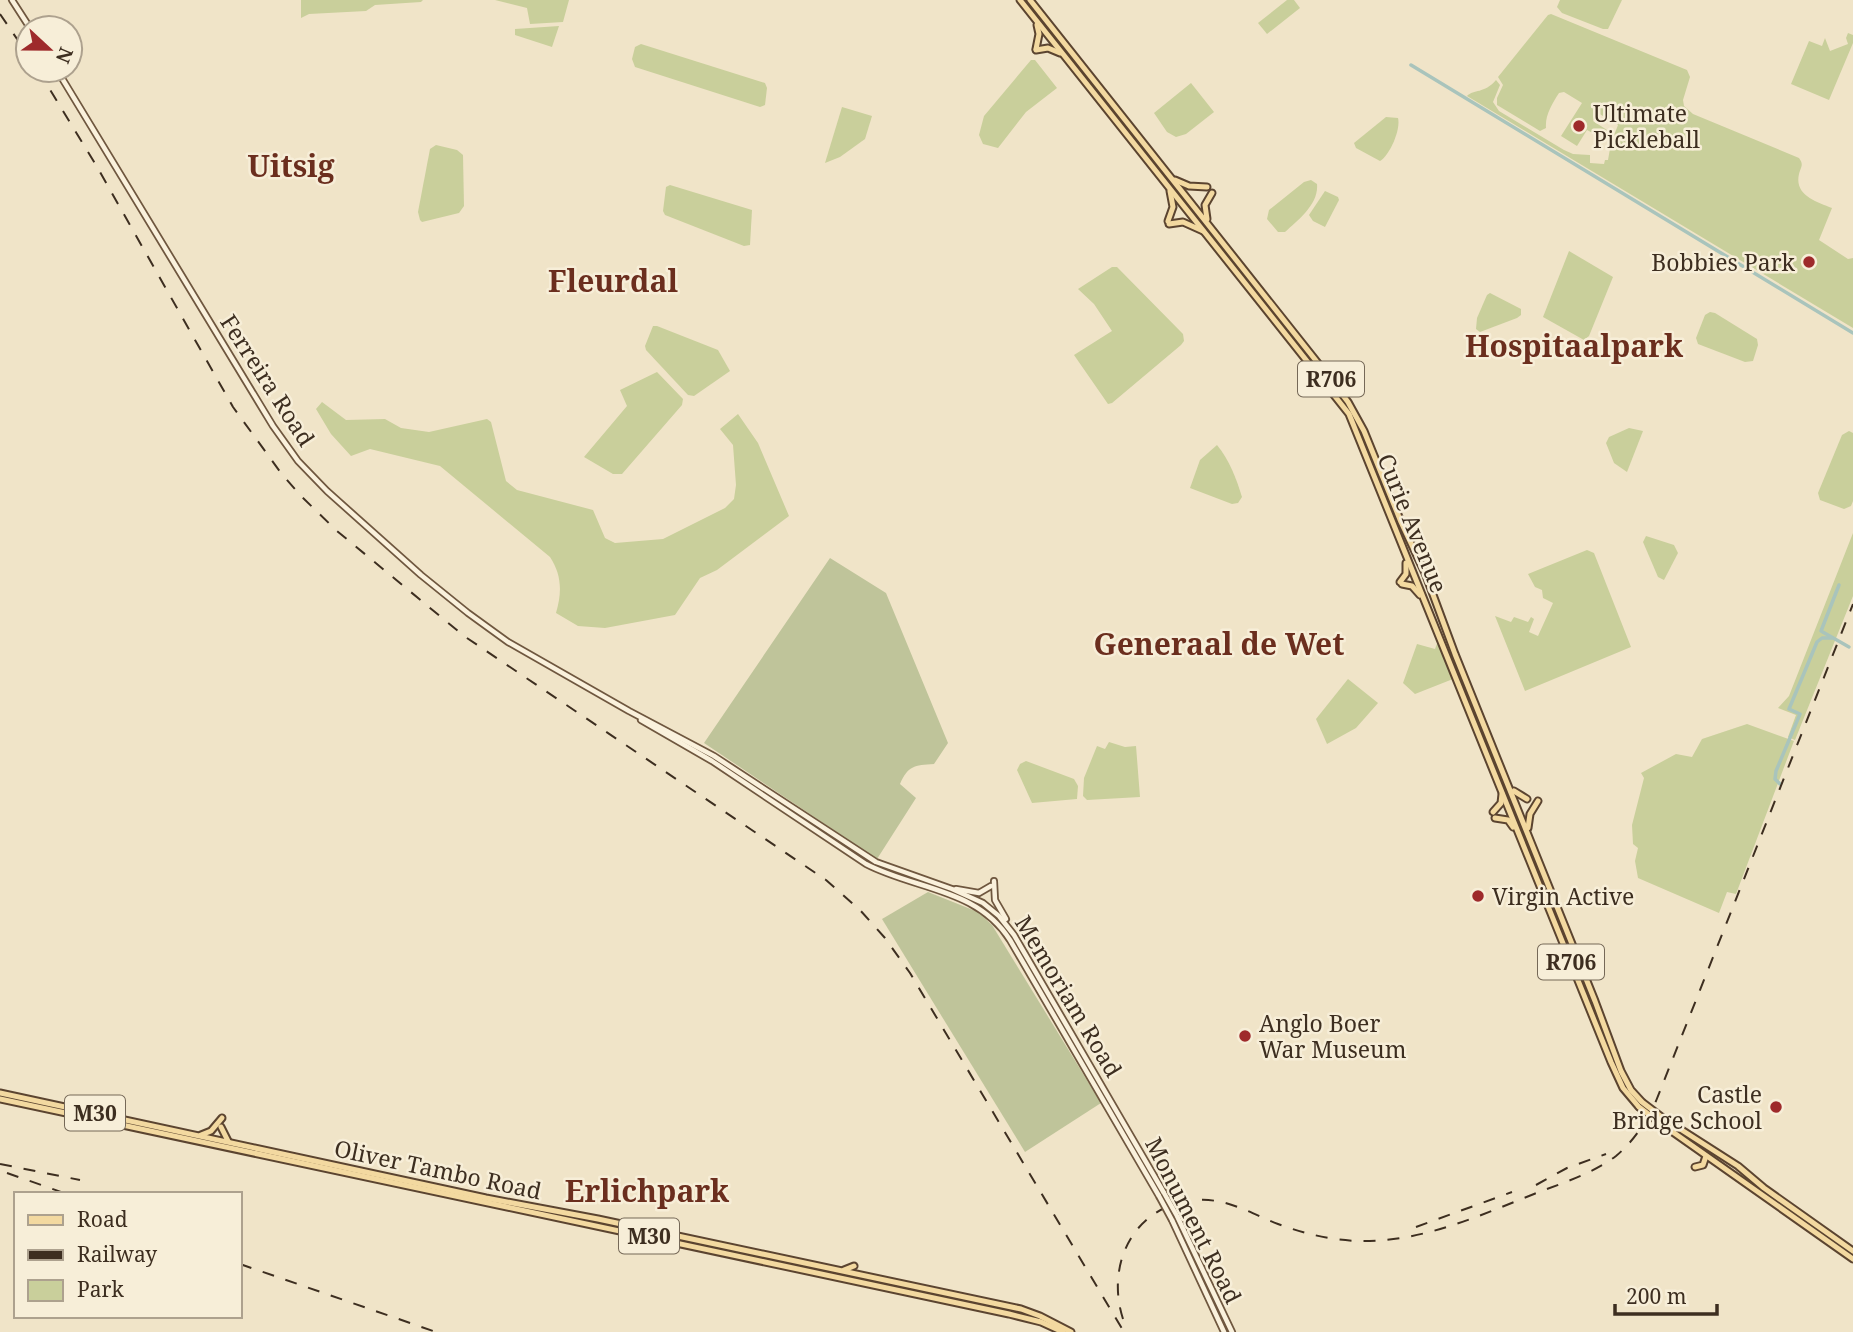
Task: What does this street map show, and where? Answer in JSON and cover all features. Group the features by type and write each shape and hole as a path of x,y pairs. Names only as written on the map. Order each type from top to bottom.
{"main road":[{"name":"Curie Avenue","path":"1020,0 1168,180"},
{"name":"Curie Avenue","path":"1030,0 1168,180 1325,372 1358,418 1425,573 1621,1072 1641,1105"},
{"path":"1026,7 1039,32 1035,50 1054,50 1072,65"},
{"name":"Ferreira Road","path":"65,84 272,426 298,461 327,491 468,613 538,660 677,738"},
{"path":"1168,180 1209,190 1204,211 1208,230 1188,223 1168,222 1173,202 1168,180"},
{"name":"Curie Avenue","path":"1208,230 1349,414 1616,1074 1625,1091 1662,1120"},
{"path":"1405,553 1407,572 1401,583 1412,586 1424,600"},
{"name":"Memoriam Road","path":"677,738 737,770 812,825 881,865 983,903 996,912 1014,935 1123,1127"},
{"path":"1509,786 1517,795 1527,799"},
{"path":"1502,789 1502,803 1494,815 1510,821 1523,845"},
{"path":"1530,836 1529,818 1538,802"},
{"path":"950,890 979,893 993,884 995,900 1014,935"},
{"name":"Memoriam Road","path":"950,890 988,914 1010,940 1123,1127"},
{"path":"971,903 983,903 988,914"},
{"name":"Oliver Tambo Road","path":"0,1093 486,1198 837,1270 872,1281 1024,1309 1071,1332"},
{"name":"Oliver Tambo Road","path":"0,1099 485,1204 853,1276 1041,1322 1063,1332"},
{"path":"201,1135 213,1128 222,1118"},
{"name":"R706","path":"1662,1120 1738,1166 1853,1259"},
{"name":"R706","path":"1662,1120 1742,1182 1853,1251"},
{"path":"221,1127 228,1141"},
{"name":"Monument Road","path":"1123,1127 1175,1218 1232,1332"},
{"path":"1694,1138 1712,1153 1713,1161 1721,1158 1728,1160"},
{"path":"1695,1167 1703,1165 1706,1156"},
{"path":"1730,1173 1738,1166"},
{"path":"1738,1166 1736,1174 1742,1182"},
{"path":"1706,1167 1723,1168"},
{"name":"Monument Road","path":"1175,1218 1224,1332"},
{"path":"837,1270 857,1266 872,1281"}],"green space":[{"path":"301,0 423,0 375,5 366,11 309,14 301,18"},
{"path":"495,0 569,0 563,22 530,24 527,8"},
{"path":"1287,0 1294,0 1300,8 1267,34 1258,23"},
{"path":"1560,0 1622,0 1608,29 1603,29 1562,13 1557,7"},
{"path":"1551,14 1687,70 1690,77 1683,100 1684,106 1693,114 1799,158 1802,164 1798,181 1803,192 1813,200 1832,208 1819,240 1848,259 1853,258 1853,328 1467,96 1496,80 1500,85 1493,102 1499,111 1564,150 1573,154 1590,155 1590,163 1604,164 1605,160 1608,160 1618,125 1598,113 1593,121 1607,130 1602,138 1587,130 1577,146 1561,136 1582,103 1564,92 1556,97 1548,114 1546,128 1540,131 1497,105 1503,85 1498,77"},
{"path":"559,26 552,47 515,35 515,29"},
{"path":"1848,33 1853,35 1853,43 1829,100 1791,84 1809,41 1822,46 1825,38 1830,51 1848,44"},
{"path":"641,44 765,83 765,105 760,107 635,67 632,59 635,47"},
{"path":"1031,60 1035,60 1057,88 1026,112 998,148 983,144 979,135 984,116"},
{"path":"1191,83 1214,112 1186,134 1176,137 1167,132 1154,113"},
{"path":"842,107 872,116 865,139 840,157 825,163"},
{"path":"1386,117 1398,118 1398,129 1391,148 1380,161 1356,148 1354,143"},
{"path":"436,145 457,150 463,155 464,206 459,213 422,222 418,212 430,149"},
{"path":"1311,180 1317,184 1317,191 1311,205 1285,232 1278,232 1267,219 1269,210 1304,182"},
{"path":"670,185 752,210 750,245 744,246 665,215 663,211 666,187"},
{"path":"1325,191 1339,200 1325,227 1313,221 1309,215"},
{"path":"1569,251 1613,277 1589,336 1584,340 1543,317"},
{"path":"1112,267 1117,267 1183,334 1184,341 1108,404 1074,355 1112,331 1094,304 1078,289"},
{"path":"1490,293 1521,309 1521,315 1480,332 1476,329 1477,318"},
{"path":"1710,312 1757,339 1753,361 1745,362 1698,344 1696,338 1705,315"},
{"path":"653,326 718,350 730,371 694,396 688,395 646,350"},
{"path":"657,372 683,399 682,405 622,474 613,474 584,457 627,406 620,390"},
{"path":"322,402 346,420 385,419 401,428 429,432 487,419 491,422 506,481 517,490 593,510 605,538 615,543 663,539 725,508 734,499 736,485 733,445 720,429 738,414 758,443 789,516 717,570 700,578 675,615 605,628 578,626 556,613 560,584 550,557 440,466 370,449 351,456 331,434 316,409"},
{"path":"1629,428 1643,431 1627,472 1614,463 1606,443 1609,437"},
{"path":"1849,431 1853,433 1853,501 1851,506 1844,509 1820,500 1818,493 1842,435"},
{"path":"1217,445 1229,463 1237,483 1242,497 1238,503 1232,504 1190,488 1200,460"},
{"path":"1853,533 1853,596 1795,740 1788,737 1796,715 1778,708 1789,696"},
{"path":"1646,536 1674,545 1678,553 1664,580 1658,577 1643,542"},
{"path":"1587,550 1594,553 1631,647 1525,691 1495,616 1511,622 1514,617 1528,622 1531,617 1534,619 1529,632 1538,636 1553,603 1543,598 1542,590 1535,587 1528,574"},
{"path":"830,558 886,593 948,743 934,764 913,768 903,778 900,784 916,798 877,859 704,743"},
{"path":"1438,641 1453,679 1415,694 1403,683 1417,644 1435,649"},
{"path":"1348,679 1378,703 1356,728 1327,744 1316,719"},
{"path":"1747,724 1794,741 1736,894 1727,892 1719,913 1638,878 1635,861 1638,848 1633,844 1632,825 1644,778 1641,773 1676,754 1692,757 1702,739"},
{"path":"1109,742 1125,747 1136,746 1140,797 1087,800 1083,796 1084,778 1097,746 1105,749"},
{"path":"1026,761 1074,779 1078,786 1077,799 1032,803 1017,770 1020,764"},
{"path":"928,892 978,912 992,925 1101,1103 1025,1152 882,919"}],"waterway":[{"path":"1411,65 1853,333"},
{"path":"1839,585 1821,631 1849,647"},
{"path":"1780,784 1775,779 1776,771 1800,714 1789,709 1817,642 1822,638 1832,638"}],"railway":[{"path":"0,14 14,34"},
{"path":"47,84 96,165 233,407 281,473 337,531 464,636 826,880 860,910 885,938 910,973 1124,1332"},
{"path":"1123,1319 1118,1298 1118,1277 1130,1240 1142,1224 1157,1212 1176,1204 1209,1200 1313,1235 1361,1241 1387,1240 1437,1230 1461,1222 1587,1173 1616,1156 1639,1131 1656,1101 1853,604"},
{"path":"1536,1185 1567,1168 1606,1154"},
{"path":"0,1164 80,1180"},
{"path":"7,1173 61,1192"},
{"path":"1416,1227 1512,1192"},
{"path":"242,1265 436,1332"}],"place":[{"name":"Ultimate Pickleball","path":"1579,126"},
{"name":"Bobbies Park","path":"1809,262"},
{"name":"Virgin Active","path":"1478,896"},
{"name":"Anglo Boer War Museum","path":"1245,1036"},
{"name":"Castle Bridge School","path":"1776,1107"}],"district":[{"name":"Uitsig","path":"291,165"},
{"name":"Fleurdal","path":"613,280"},
{"name":"Hospitaalpark","path":"1574,345"},
{"name":"Generaal de Wet","path":"1219,643"},
{"name":"Erlichpark","path":"647,1190"}]}
